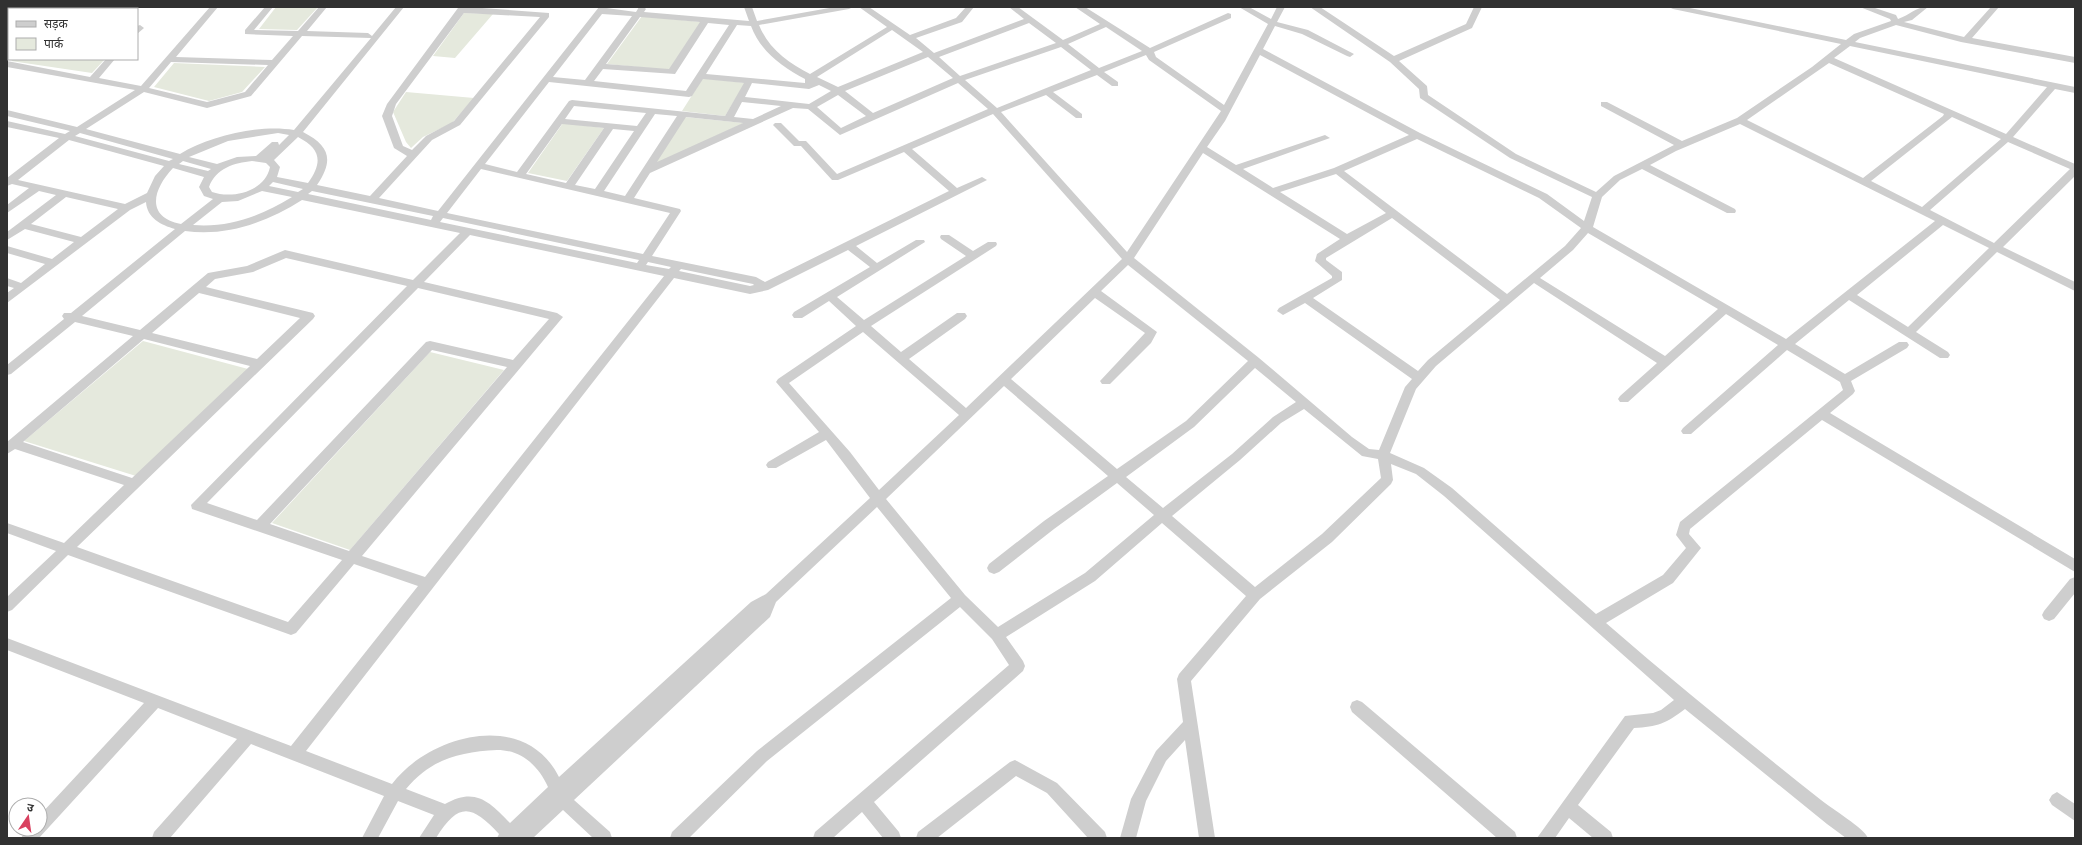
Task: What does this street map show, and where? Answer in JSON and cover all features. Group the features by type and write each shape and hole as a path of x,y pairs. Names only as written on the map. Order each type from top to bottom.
{"street":[{"path":"9,182 67,136 79,130 143,89 214,7"},
{"path":"269,7 248,32 368,36"},
{"path":"7,64 143,89 206,105 248,94 323,7"},
{"path":"293,132 392,7"},
{"path":"264,159 293,132 400,7"},
{"path":"748,7 753,24 760,39 778,58 810,82"},
{"path":"433,224 601,9 641,10 706,20 753,24 778,16 849,7"},
{"path":"863,7 909,38 931,55 995,110 1128,259 1255,361 1348,440 1366,453 1383,455 1420,471 1448,492 1685,700 1832,819 1860,838"},
{"path":"909,38 959,20 970,7"},
{"path":"1013,7 1115,84"},
{"path":"1079,7 1149,51 1152,58 1226,110"},
{"path":"1243,7 1272,23 1306,32 1350,54"},
{"path":"427,838 434,826 446,812 459,804 470,804 484,808 513,837 765,613 770,598 967,415 1128,259 1226,110 1281,7"},
{"path":"1314,7 1393,60 1424,88 1423,96 1513,156 1597,196"},
{"path":"1393,60 1469,26 1478,7"},
{"path":"1673,7 2075,90"},
{"path":"1864,7 1893,18 1896,23 2075,60"},
{"path":"1207,838 1184,679 1255,595 1326,538 1388,480 1383,455 1411,387 1432,364 1569,248 1587,228 1597,196 1617,178 1682,145 1740,120 1828,59 1847,43 1871,30 1909,18 1924,7"},
{"path":"1967,38 1995,7"},
{"path":"372,200 414,155 429,138 457,123 546,15 462,9 392,104 387,116 399,148 414,155"},
{"path":"587,84 641,10"},
{"path":"778,125 797,144 803,143 835,178 995,110 1149,51 1228,16"},
{"path":"600,66 672,72 706,20"},
{"path":"811,107 837,91 931,55 1030,20"},
{"path":"628,200 701,76 735,22"},
{"path":"739,99 811,107 840,132 959,79 1062,44 1106,24"},
{"path":"810,82 892,27"},
{"path":"1257,50 1417,135 1543,196 1587,228 1845,379 1849,391 1821,412 1685,526 1682,535 1694,548 1668,578 1595,622"},
{"path":"169,59 275,63"},
{"path":"1828,59 2075,169 1997,248 1908,333"},
{"path":"92,80 110,60"},
{"path":"701,76 749,81 820,82 837,91 872,117"},
{"path":"546,80 587,84 683,106 728,119 756,122"},
{"path":"728,119 749,81"},
{"path":"1923,211 2007,138 2053,85"},
{"path":"1047,91 1079,116"},
{"path":"520,175 572,102 652,111 683,106"},
{"path":"1604,104 1682,145"},
{"path":"646,171 792,105"},
{"path":"598,193 652,111"},
{"path":"1864,182 1947,116 1949,112"},
{"path":"7,113 79,130 219,168"},
{"path":"1740,120 2075,287"},
{"path":"559,121 640,128"},
{"path":"7,124 67,136 210,175"},
{"path":"569,186 610,126"},
{"path":"260,131 293,132 310,139 319,146 324,156 324,164 320,174 310,187 282,208 256,220 230,227 212,229 179,227 162,220 153,212 150,200 155,184 170,165 181,158 212,142 238,135 260,131"},
{"path":"1271,192 1337,170 1417,135"},
{"path":"1234,169 1325,138"},
{"path":"905,148 956,192"},
{"path":"1202,148 1347,239"},
{"path":"7,371 69,316 216,197 243,196 262,188 272,180 276,168 264,159 238,160 219,168 210,175 204,187 216,197"},
{"path":"1642,165 1731,211"},
{"path":"478,166 676,211 639,267"},
{"path":"1337,170 1508,300"},
{"path":"272,180 646,258 676,269 750,290 764,287 848,244 982,180"},
{"path":"9,182 65,193 126,208"},
{"path":"7,210 37,187"},
{"path":"262,188 639,267 676,269"},
{"path":"7,237 65,193"},
{"path":"7,299 126,208 152,195"},
{"path":"1283,311 1337,280 1338,275 1320,261 1321,256 1392,213"},
{"path":"1687,431 1786,345 1942,221"},
{"path":"23,225 82,241"},
{"path":"428,584 197,505 468,231"},
{"path":"945,237 973,256"},
{"path":"798,315 920,242"},
{"path":"848,244 877,268"},
{"path":"821,838 1018,666 997,635 960,599 878,499 846,455 782,382 862,326 992,244"},
{"path":"7,249 53,263"},
{"path":"7,528 291,629 557,317 285,254 244,270 212,276 10,447"},
{"path":"294,754 676,269"},
{"path":"1533,278 1665,362"},
{"path":"7,282 23,287"},
{"path":"7,606 309,316 197,289"},
{"path":"1094,292 1151,332 1148,340 1106,381"},
{"path":"1848,295 1944,355"},
{"path":"830,296 862,326 967,415"},
{"path":"1304,298 1419,378"},
{"path":"1624,399 1725,309"},
{"path":"69,316 259,364"},
{"path":"7,361 69,316"},
{"path":"901,358 961,316"},
{"path":"260,526 430,345 515,365"},
{"path":"1845,379 1903,345"},
{"path":"994,568 1049,525 1190,424 1255,361"},
{"path":"1004,379 1255,595"},
{"path":"997,635 1090,577 1162,516 1236,457 1277,420 1304,403"},
{"path":"1821,412 2075,566"},
{"path":"772,465 827,433"},
{"path":"10,447 135,484"},
{"path":"2049,615 2075,583"},
{"path":"678,838 762,756 960,599"},
{"path":"7,644 446,812"},
{"path":"1545,838 1630,721 1653,720 1666,715 1685,700"},
{"path":"48,817 155,701"},
{"path":"1357,707 1509,838"},
{"path":"1128,838 1139,799 1161,756 1191,724"},
{"path":"160,838 249,736"},
{"path":"370,838 395,792 416,769 439,753 478,744 512,744 535,755 552,774 560,795 604,838"},
{"path":"924,838 1015,767 1052,788 1099,838"},
{"path":"2057,800 2075,813"},
{"path":"863,801 893,838"},
{"path":"1568,807 1605,838"}],"green space":[{"path":"276,7 318,7 297,30 259,29"},
{"path":"464,13 493,14 455,58 433,56"},
{"path":"642,16 701,22 669,70 607,64"},
{"path":"12,60 104,60 92,73 11,61"},
{"path":"174,63 265,67 242,92 209,101 154,87"},
{"path":"703,78 745,83 725,116 682,111"},
{"path":"406,92 474,98 452,123 423,137 411,148 406,142 393,112"},
{"path":"685,117 744,123 655,164"},
{"path":"563,123 604,128 567,181 528,173"},
{"path":"143,341 248,369 136,476 24,441"},
{"path":"430,352 504,370 350,550 272,523"}]}
